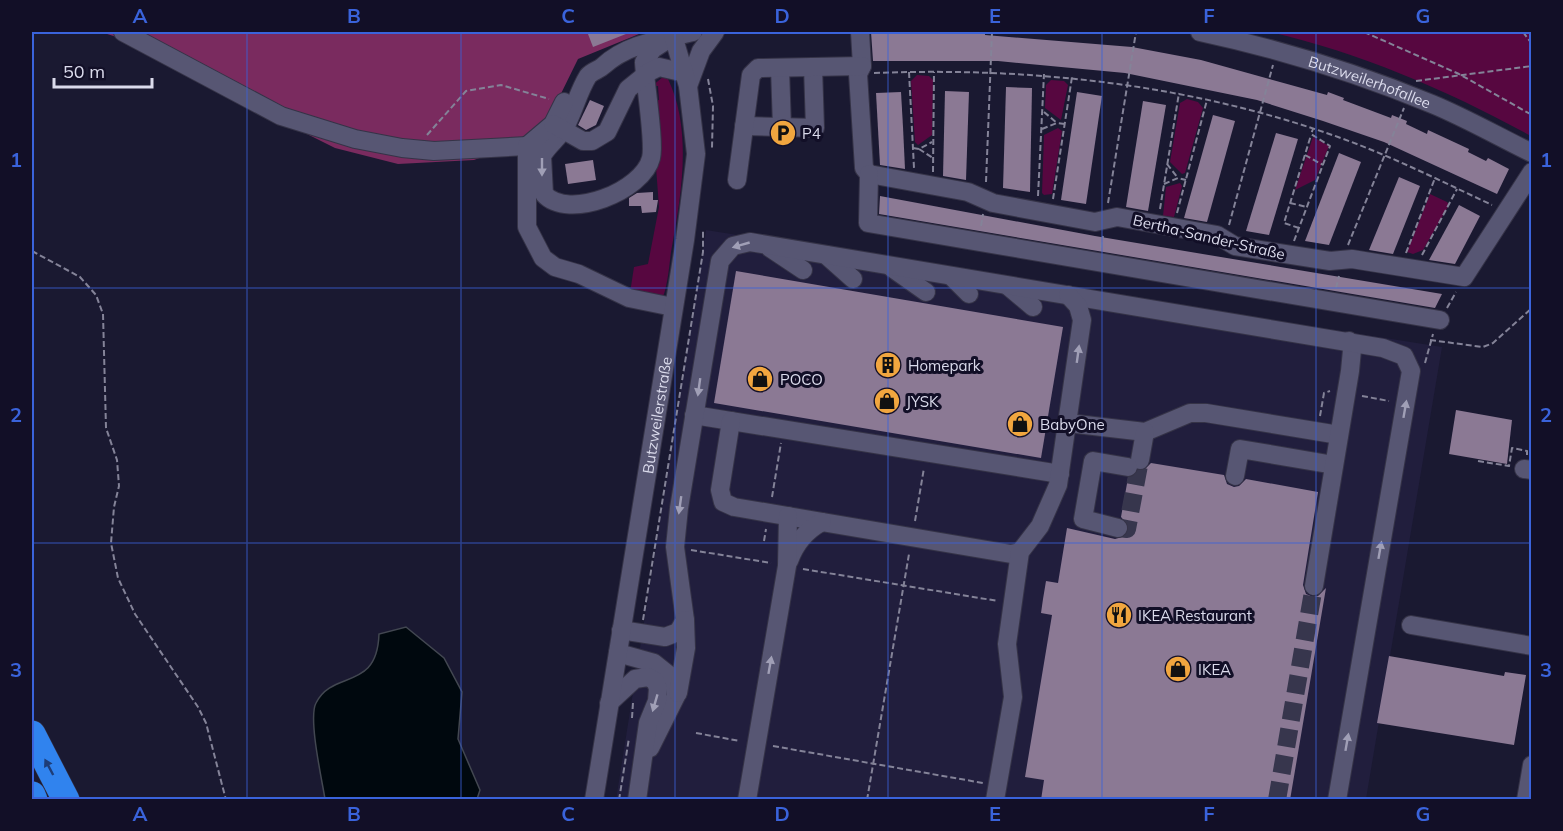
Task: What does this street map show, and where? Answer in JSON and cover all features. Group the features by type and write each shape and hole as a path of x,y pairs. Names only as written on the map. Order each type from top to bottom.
{"highway":[{"path":"32,734 66,800"},
{"path":"32,795 34,800"}],"street":[{"path":"123,32 281,116 355,140 416,149 527,146 563,117 587,63 619,47 639,51"},
{"path":"639,51 645,76 651,158 641,173 627,184 588,204 563,206 548,199 543,194 542,156 590,74 602,67 610,57 639,51 673,34 693,32"},
{"path":"563,117 583,141 601,138 612,124 628,88 659,67 687,80 701,51 715,32"},
{"path":"860,32 864,168 869,174 868,223 1440,320"},
{"name":"Butzweilerhofallee","path":"1200,32 1277,50 1409,95 1532,153"},
{"name":"Butzweilerstraße","path":"594,800 674,307 696,154 687,80 673,34"},
{"path":"737,180 751,75 758,68 813,67 860,70"},
{"path":"744,126 815,128 813,67"},
{"path":"780,68 782,127"},
{"path":"527,146 527,227 543,258 555,267 579,274 629,298 674,307"},
{"path":"1464,277 1497,224 1507,214 1532,172"},
{"name":"Bertha-Sander-Straße","path":"869,174 968,192 985,200 1095,222 1117,217 1165,226 1225,239 1235,246 1293,256 1341,260 1417,258 1464,277"},
{"path":"643,760 681,686 686,648 685,620 675,547 720,261 733,246 750,242 1349,341 1383,348 1404,356 1411,371 1337,800"},
{"path":"766,245 803,270"},
{"path":"826,255 853,279"},
{"path":"888,265 926,292"},
{"path":"951,276 969,294"},
{"path":"1006,285 1033,307"},
{"path":"997,793 1013,697 1007,645 1020,552 1050,508 1068,423 1083,320 1078,306 1068,295"},
{"path":"1083,320 1097,307 1120,303"},
{"path":"1314,586 1350,371 1352,350 1349,341"},
{"path":"1068,423 1145,432 1190,413 1206,412 1339,435"},
{"path":"694,415 1059,474"},
{"path":"731,421 720,490 723,501 734,507 1011,554 1020,552"},
{"path":"1118,528 1083,519 1093,462 1134,464 1145,432"},
{"path":"1235,476 1240,449 1334,465"},
{"path":"747,800 787,566 788,516"},
{"path":"787,566 794,548 805,534 822,522"},
{"path":"621,630 665,637 678,632 685,620"},
{"path":"1411,626 1532,646"},
{"path":"618,653 654,663 674,679 676,696"},
{"path":"609,703 635,679 648,677 655,681 658,688 657,701 648,723 637,800"},
{"path":"1526,800 1532,765"}],"path":[{"path":"979,242 985,200 992,32"},
{"path":"1098,262 1136,32"},
{"path":"1364,32 1459,74 1532,115"},
{"path":"1523,32 1532,44"},
{"path":"1225,239 1277,50"},
{"path":"701,51 708,55 706,64 713,106 712,149"},
{"path":"1333,302 1341,260 1416,81 1532,66"},
{"path":"860,70 1044,74 1179,93 1313,129 1435,178 1507,214"},
{"path":"932,186 934,71"},
{"path":"909,72 914,183"},
{"path":"1044,74 1042,111 1044,212"},
{"path":"1044,212 1065,124 1072,77"},
{"path":"416,149 466,91 501,86 543,95 563,117"},
{"path":"1165,226 1164,184 1179,93"},
{"path":"1165,226 1186,180 1207,100"},
{"path":"1042,111 1057,123 1065,124"},
{"path":"1042,130 1057,123"},
{"path":"1299,228 1284,223 1313,129"},
{"path":"1293,256 1299,228 1329,144 1311,134"},
{"path":"919,149 934,141"},
{"path":"913,148 933,158"},
{"path":"1305,155 1323,165"},
{"path":"1167,165 1178,178 1186,180"},
{"path":"1164,184 1178,178"},
{"path":"1435,178 1405,253 1417,258 1457,189"},
{"path":"1290,202 1307,207"},
{"path":"644,616 703,252 702,222"},
{"path":"32,251 80,277 96,295 103,314 106,428 118,469 119,486 114,507 111,543 118,578 135,614 198,706 206,723 226,800"},
{"path":"1423,373 1430,340 1464,277"},
{"path":"1430,340 1483,347 1493,343 1532,308"},
{"path":"764,541 783,429"},
{"path":"1478,461 1509,466 1512,448 1527,451 1528,470"},
{"path":"867,800 926,453"},
{"path":"655,544 1013,604"},
{"path":"631,723 633,694"},
{"path":"696,733 873,765 997,793"},
{"path":"619,800 630,734"}],"shaded area":[{"path":"101,32 644,32 578,59 549,118 526,141 474,160 398,164 335,148 249,105 141,45"},
{"path":"1270,32 1531,32 1531,136 1500,119 1404,75 1338,51"},
{"path":"917,75 929,76 933,80 932,135 918,145 915,142 911,81"},
{"path":"663,77 668,79 676,99 683,142 683,164 663,297 630,293 634,267 648,264 659,207 651,101 659,100 658,86 652,86"},
{"path":"1051,80 1064,81 1068,85 1061,120 1045,108 1046,85"},
{"path":"1187,99 1198,102 1203,108 1185,173 1182,174 1170,162 1180,103"},
{"path":"1058,128 1062,131 1052,194 1044,195 1042,193 1044,135"},
{"path":"1313,137 1329,146 1315,180 1295,190"},
{"path":"1180,183 1182,186 1174,217 1163,216 1166,187"},
{"path":"1430,194 1449,205 1423,250 1413,254 1407,252"},
{"path":"706,230 1442,347 1366,799 616,800"},
{"path":"406,627 444,658 462,692 458,739 480,790 477,799 325,799 315,735 316,703 333,686 353,678 371,664 379,634"}],"building":[{"path":"631,32 593,47 588,34"},
{"path":"871,32 985,32 985,35 1132,47 1201,60 1327,95 1328,92 1391,118 1392,115 1407,121 1406,124 1427,134 1428,130 1469,149 1468,152 1486,161 1488,158 1509,169 1497,194 1384,142 1323,121 1257,100 1125,73 998,61 873,61"},
{"path":"1006,87 1032,88 1030,192 1003,188"},
{"path":"945,91 969,92 966,180 943,176"},
{"path":"901,92 905,169 880,165 876,93"},
{"path":"1077,92 1102,96 1086,204 1061,200"},
{"path":"590,100 604,106 596,125 586,130 578,125"},
{"path":"1143,101 1166,105 1148,211 1126,207"},
{"path":"1213,115 1235,121 1207,222 1184,218"},
{"path":"1276,133 1298,139 1269,235 1246,231"},
{"path":"1339,153 1361,162 1329,245 1305,241"},
{"path":"593,160 596,180 568,184 565,164"},
{"path":"1399,177 1420,186 1393,254 1369,250"},
{"path":"653,192 653,200 658,200 656,212 642,213 641,206 629,206 629,198 637,193"},
{"path":"880,196 1095,236 1442,294 1435,308 879,214"},
{"path":"1459,205 1480,216 1455,264 1429,260"},
{"name":"Homepark","path":"736,271 1063,327 1041,458 714,403"},
{"path":"1456,410 1512,420 1507,464 1449,454"},
{"name":"IKEA","path":"1151,463 1224,475 1227,484 1234,487 1239,486 1246,479 1318,492 1303,585 1306,594 1313,597 1318,596 1326,588 1290,800 1041,800 1044,780 1025,777 1052,615 1041,613 1046,581 1058,583 1067,528 1115,539 1126,536 1129,526 1121,517 1128,478 1144,470"},
{"path":"1389,656 1504,676 1505,672 1526,675 1514,745 1377,723"}],"tunnel":[{"path":"1118,528 1127,529 1140,460"},
{"path":"1277,800 1314,586"}],"place":[{"name":"P4","path":"783,133"},
{"name":"Homepark","path":"888,365"},
{"name":"POCO","path":"760,379"},
{"name":"JYSK","path":"887,401"},
{"name":"BabyOne","path":"1020,424"},
{"name":"IKEA Restaurant","path":"1119,615"},
{"name":"IKEA","path":"1178,669"}]}
